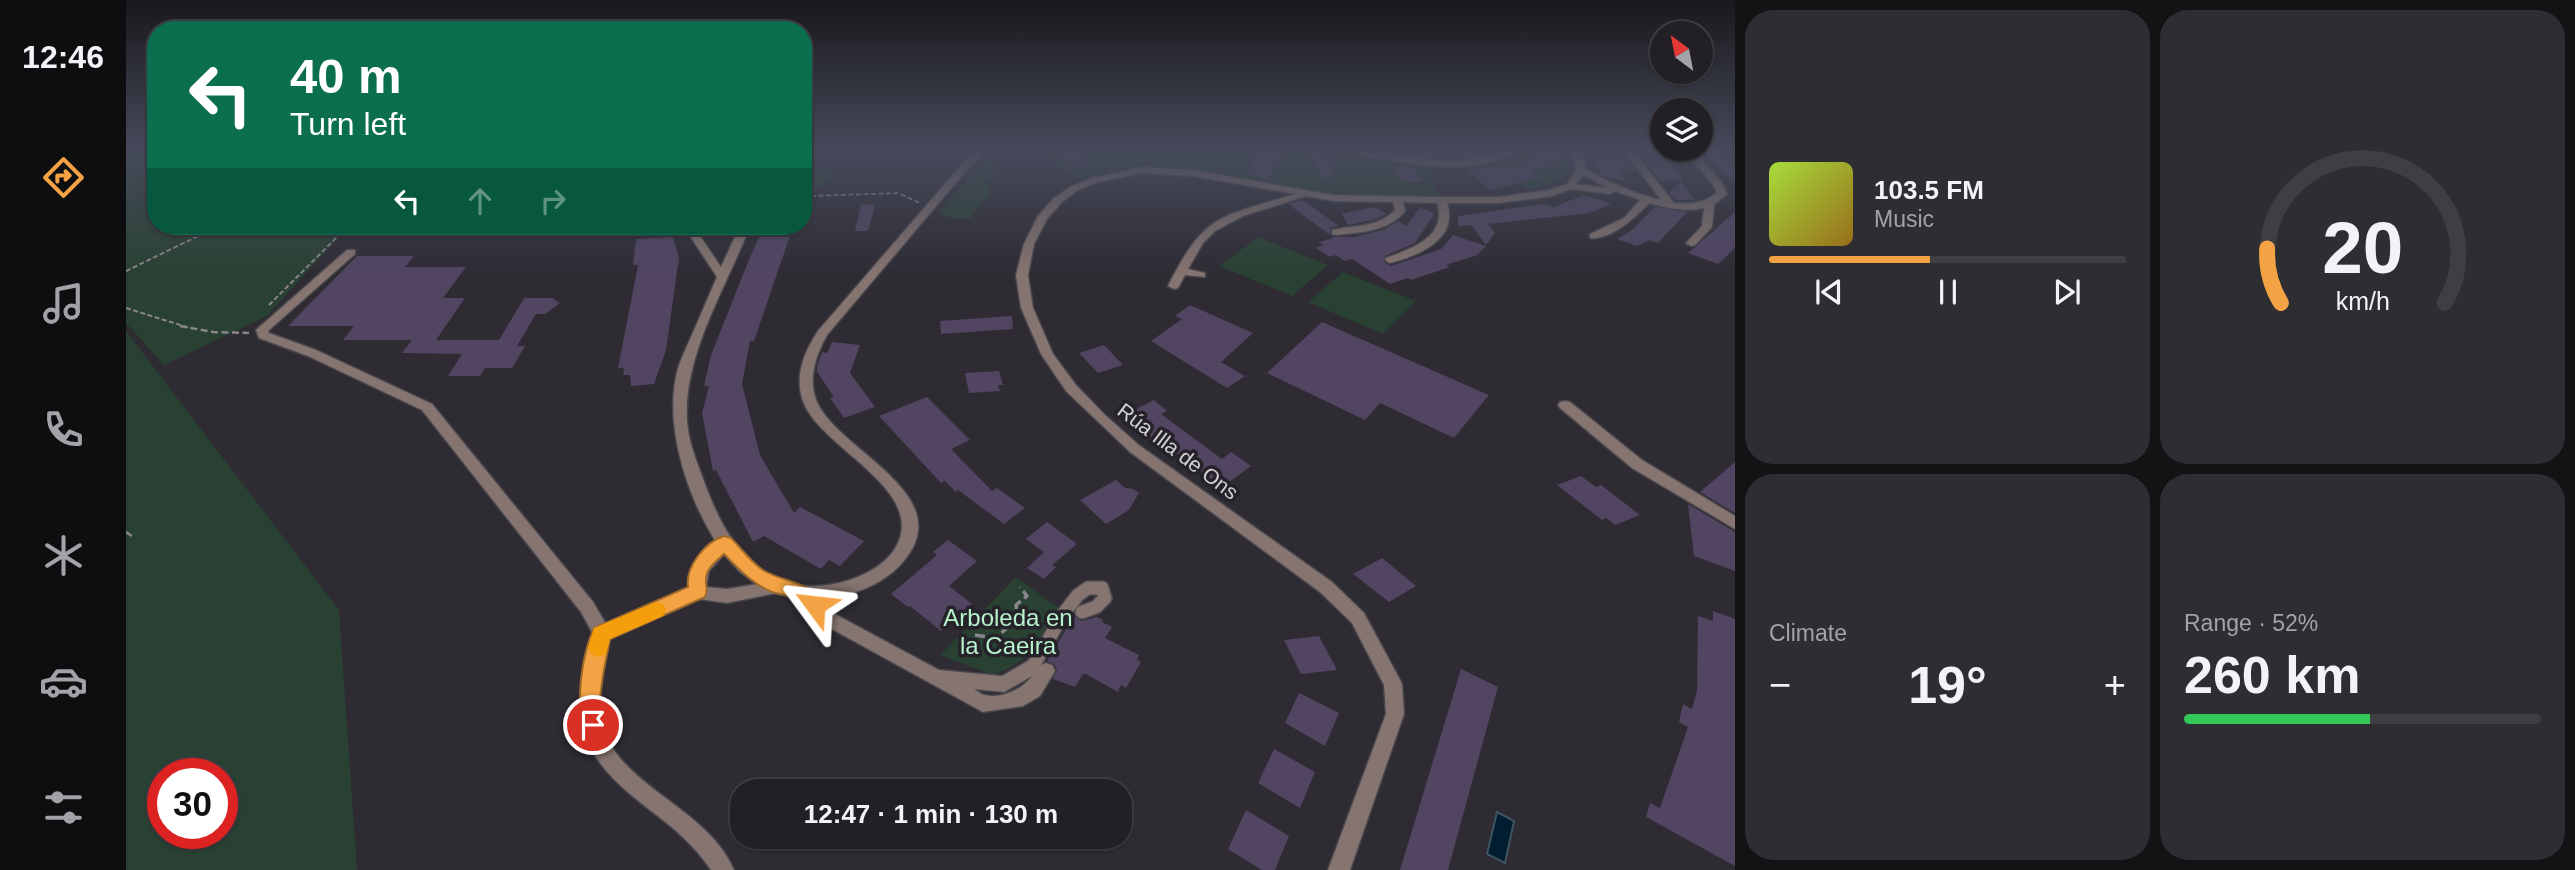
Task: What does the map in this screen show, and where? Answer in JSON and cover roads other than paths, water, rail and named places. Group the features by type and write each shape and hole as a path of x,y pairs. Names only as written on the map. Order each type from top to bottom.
{"street":[{"path":"741,235 683,372 681,431 701,498 724,543 755,574 776,586 804,593 845,589 868,582 898,557 909,540 911,519 905,501 897,490 824,422 810,402 806,381 810,355 822,334 942,193"},
{"name":"Rúa Illa de Ons","path":"1068,193 1042,218 1029,244 1023,275 1027,308 1047,354 1071,388 1135,449 1326,587 1358,618 1393,684 1395,714 1339,870"},
{"name":"Rúa Illa de Ons","path":"1295,193 1333,198 1441,200 1521,198 1549,193"},
{"path":"1614,193 1670,205 1709,204 1721,193"},
{"path":"1660,193 1670,205"},
{"path":"1174,286 1197,240 1224,219 1242,211 1303,194"},
{"path":"1336,232 1389,221 1400,211 1398,200"},
{"path":"1390,260 1433,240 1443,230 1447,212 1441,200"},
{"path":"1594,236 1628,220 1646,200"},
{"path":"1691,243 1707,227 1709,204"},
{"path":"695,235 722,278"},
{"path":"351,253 261,330 257,330 428,407 587,607 601,634 591,682 589,709 598,741 621,776 692,829 723,870"},
{"path":"1181,271 1201,275"},
{"path":"1565,405 1637,464 1735,523"},
{"path":"698,592 696,577 704,562 724,543"},
{"path":"601,634 698,592 713,598 729,597 776,586"},
{"path":"804,593 825,617 983,704 1016,700 1033,690 1040,669"}],"lane":[{"path":"1040,669 1073,601 1084,589 1102,588 1105,598 1096,607 1082,612"}],"water":[{"path":"1497,812 1514,821 1505,863 1487,854"}],"park label":[{"name":"Arboleda en la Caeira","path":"1008,631"}]}
